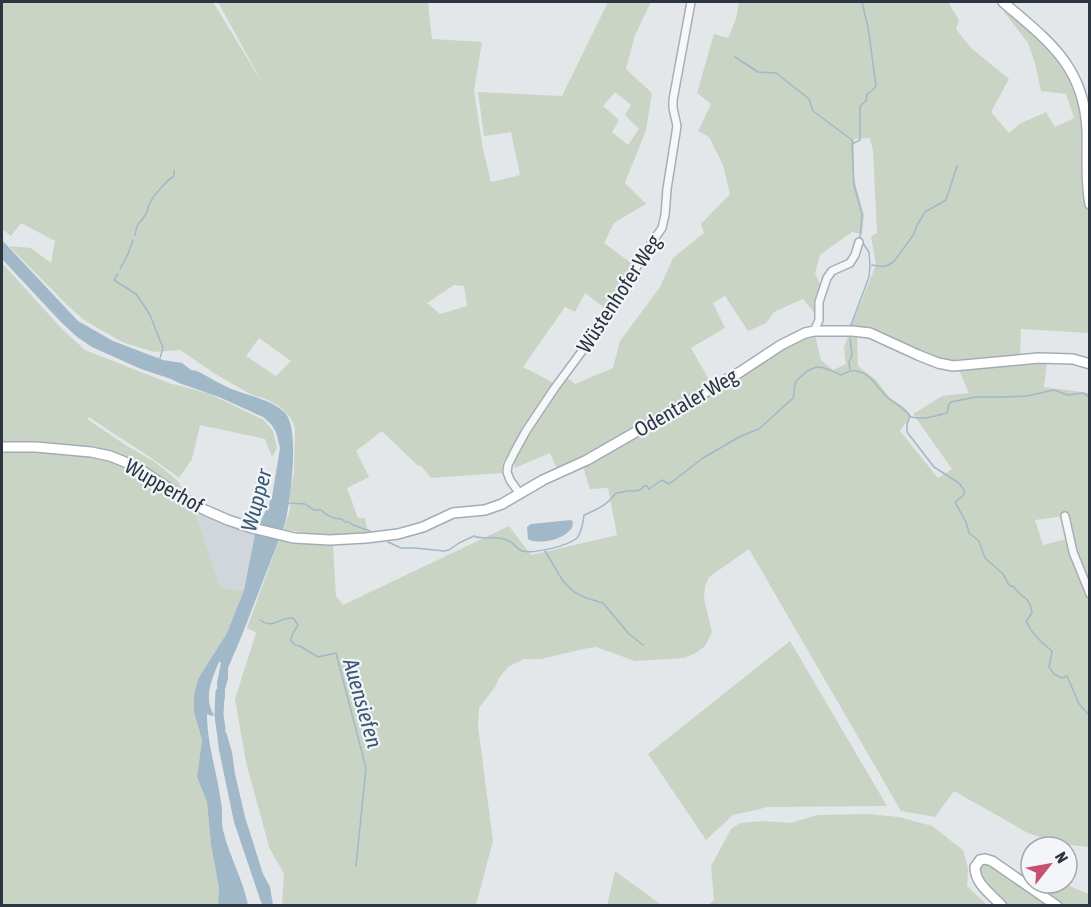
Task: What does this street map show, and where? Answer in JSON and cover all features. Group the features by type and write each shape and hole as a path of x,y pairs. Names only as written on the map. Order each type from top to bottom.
{"main road":[{"path":"1003,2 1054,47 1065,61 1074,79 1086,121 1086,178 1089,204"},
{"name":"Odentaler Weg","path":"287,536 330,540 384,537 418,529 453,513 497,507 543,480 587,460 740,372 781,345 814,331 870,333 938,363 953,366 1046,358 1073,359 1089,364"},
{"name":"Wupperhof","path":"2,447 36,447 110,456 135,466 198,507 252,528 287,536"},
{"path":"1002,906 977,879 975,869 976,863 980,860 992,861 1057,906"}],"street":[{"name":"Wüstenhofer Weg","path":"520,494 507,472 514,451 554,389 608,316 662,228 677,126 672,108 673,100 691,2"},
{"path":"814,331 819,320 819,302 827,278 832,271 850,263 859,242"},
{"path":"1065,516 1073,552 1089,594"}],"shaded area":[{"path":"195,512 255,534 244,590 221,588"}],"green space":[{"path":"2,2 213,2 263,84 218,2 428,2 432,39 482,42 474,91 483,149 491,182 520,175 511,132 484,136 478,92 562,96 608,2 651,2 635,35 626,69 652,93 646,130 625,183 646,204 614,223 604,243 634,265 607,310 585,293 575,312 565,307 523,367 556,384 503,462 502,473 431,478 382,431 356,451 369,477 347,488 358,518 365,518 368,534 318,534 284,530 290,509 294,473 295,428 291,418 280,407 266,399 252,395 180,350 154,352 122,342 84,320 9,246 31,248 51,263 55,241 21,223 11,236 2,229","holes":["615,92 631,105 625,115 639,129 628,145 612,132 619,120 603,106","454,285 464,286 467,306 440,314 427,303","259,338 291,361 276,376 246,356"]},
{"path":"739,2 948,2 959,20 956,29 971,48 1009,79 991,112 1009,133 1019,124 1046,112 1055,127 1074,118 1066,94 1041,91 1028,43 1004,12 1006,9 1045,43 1070,75 1089,120 1089,333 1021,329 1020,357 945,361 879,332 870,329 848,328 854,319 876,265 871,236 877,233 873,151 870,138 854,139 854,179 864,215 862,234 852,232 820,255 815,273 823,291 816,315 803,299 774,312 766,323 748,331 725,296 713,303 725,328 691,348 712,385 580,459 557,469 550,453 515,468 514,458 566,377 575,384 613,368 620,341 660,287 673,258 704,233 701,224 730,194 723,165 709,137 698,131 711,104 697,93 714,34 728,38 736,19"},
{"path":"2,263 63,330 85,350 169,383 210,394 264,420 273,431 277,448 272,457 265,439 200,425 192,459 179,478 89,417 87,419 155,462 177,480 195,512 221,588 244,590 227,633 198,679 194,712 202,740 197,777 207,802 211,845 219,888 218,905 2,905"},
{"path":"849,332 857,333 858,366 876,380 890,398 911,415 900,431 938,478 952,469 913,414 942,396 969,393 959,370 1047,361 1044,387 1089,393 1089,847 1079,846 1079,835 1028,833 954,791 935,817 901,811 749,549 709,577 705,586 704,599 712,632 705,646 696,653 684,658 635,661 596,647 541,659 524,659 508,667 499,678 479,708 478,726 493,841 476,905 282,905 284,874 269,847 246,762 235,699 256,633 259,634 247,628 279,540 333,545 336,596 343,605 509,526 531,555 617,535 608,488 590,489 583,467 803,338 815,335 821,360 833,370 846,364 844,348","holes":["1065,516 1070,538 1043,545 1035,520"]},
{"path":"790,641 887,806 768,807 733,815 706,840 648,754"},
{"path":"868,814 899,817 932,826 963,850 968,868 967,886 987,905 708,905 714,900 711,866 731,829 740,823 763,821 791,823 817,815"},
{"path":"986,863 1019,884 1019,895 1036,895 1051,905 1006,905 984,884 979,869"},
{"path":"615,871 656,901 662,905 607,906"},
{"path":"1079,890 1089,894 1089,905 1064,905 1049,895 1079,895"}],"water":[{"path":"2,240 78,321 113,341 163,360 182,363 191,370 229,388 267,401 284,412 289,420 292,432 293,465 285,524 228,668 224,702 221,705 218,704 217,683 221,662 219,662 211,682 209,695 214,715 207,714 222,805 223,830 248,905 218,905 219,888 211,845 207,802 197,777 202,740 194,712 194,695 198,679 227,633 244,590 255,534 272,497 280,448 276,432 263,417 219,397 141,369 92,347 77,337 2,259"},
{"path":"571,520 572,528 561,537 537,542 528,539 527,527 531,524"},
{"path":"215,718 221,718 222,729 226,732 245,817 263,874 270,887 273,905 262,905 234,822 219,750"}],"waterway":[{"path":"851,325 869,277 870,265 869,252 860,239 862,214 854,185 852,144 860,140 860,106 866,101 867,94 876,86 868,27 862,2"},
{"path":"735,57 758,72 776,73 809,99 813,111 852,140 852,143"},
{"path":"872,265 884,266 895,260 914,234 925,212 946,200 957,166"},
{"path":"135,235 138,225 147,213 148,206 163,185 174,176 174,170"},
{"path":"120,269 133,240"},
{"path":"118,274 114,280 136,294 150,315 163,348 160,358"},
{"path":"850,338 852,355 849,362 850,369"},
{"path":"388,542 401,548 444,551 474,536 504,539 527,552 566,544 579,536 584,515 601,507 616,493 639,490 644,486 649,489 662,480 669,484 703,458 741,436 759,429 793,398 796,382 810,370 818,367 841,375 851,371 861,372 870,377 888,398 908,413 910,416 907,432 934,467 959,483 964,490 964,495 955,502 969,533 979,541 985,558 1029,603 1032,613 1026,621 1037,638 1052,651 1049,667 1054,674 1062,678 1067,676 1079,704 1090,716"},
{"path":"911,417 925,418 947,413 951,402 976,397 1027,396 1054,390 1068,395 1083,393 1090,397"},
{"path":"289,503 305,504 314,510 321,510 325,514 370,531"},
{"path":"545,551 563,581 574,592 603,603 629,634 643,645"},
{"name":"Auensiefen","path":"260,620 269,624 293,618 298,625 291,641 295,645 318,657 336,653 366,768 356,866"},
{"path":"220,692 221,729"}],"water label":[{"name":"Wupper","path":"256,500"}]}
